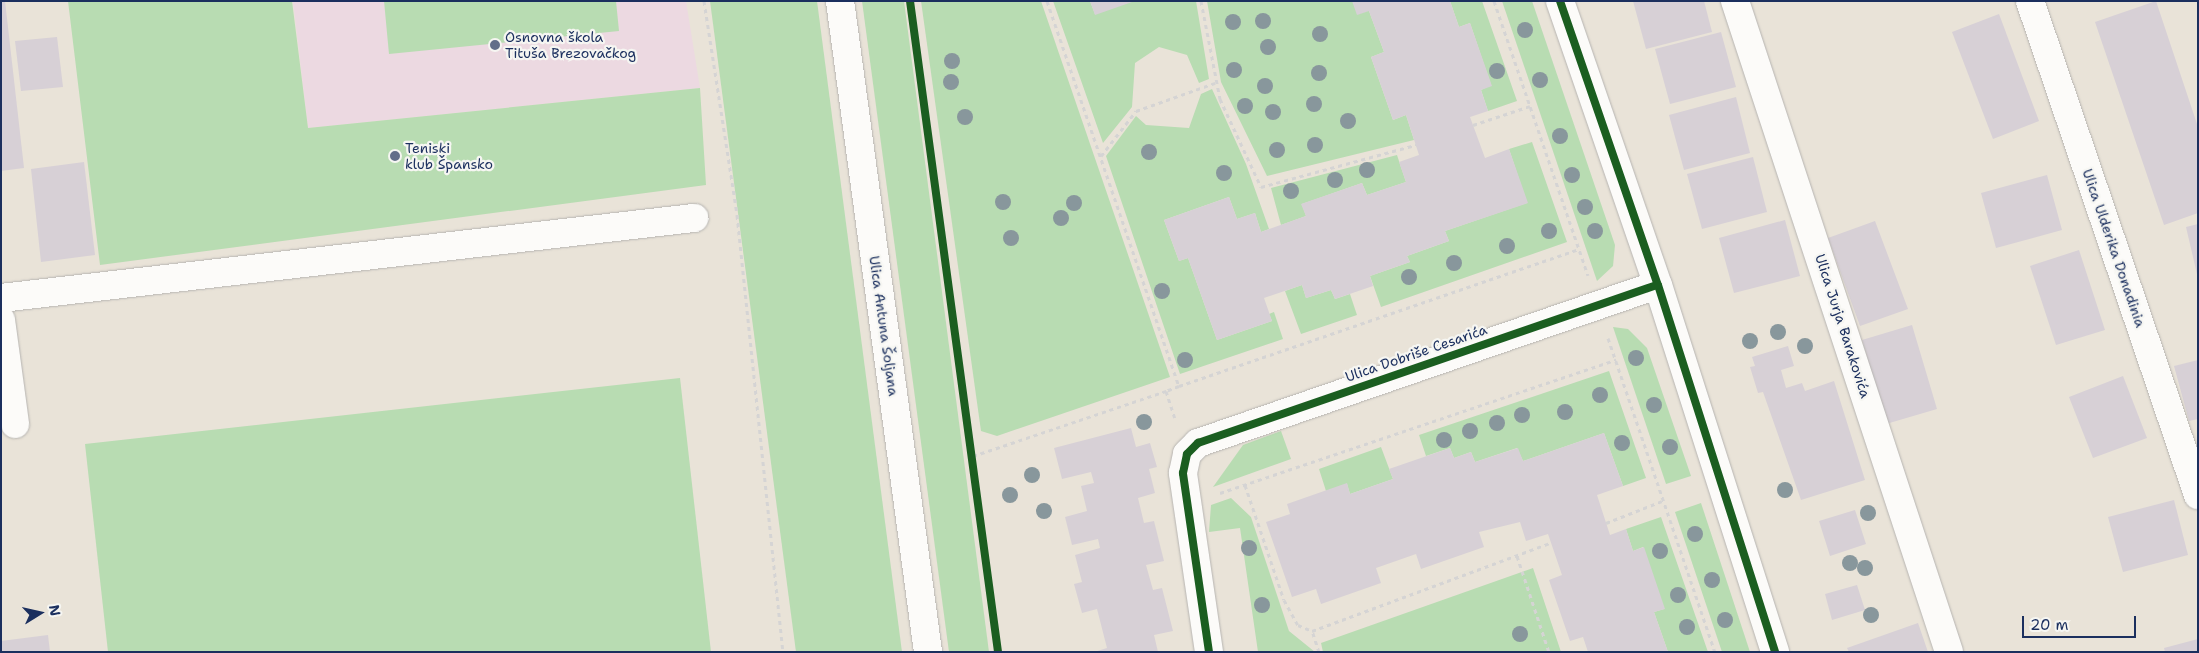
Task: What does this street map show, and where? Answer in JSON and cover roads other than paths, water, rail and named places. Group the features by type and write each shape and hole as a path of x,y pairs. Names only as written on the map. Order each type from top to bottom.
{"street":[{"name":"Ulica Antuna Šoljana","path":"840,1 928,652"},
{"path":"1560,1 1658,285 1775,652"},
{"name":"Ulica Jurja Barakovića","path":"1735,1 1949,652"},
{"name":"Ulica Ulderika Donadinia","path":"2030,1 2198,495"},
{"path":"1,298 694,218"},
{"name":"Ulica Dobriše Cesarića","path":"1209,652 1186,504 1183,472 1187,454 1215,435 1658,285"},
{"path":"1,320 15,424"}],"place":[{"name":"Osnovna škola Tituša Brezovačkog","path":"495,45"},
{"name":"Teniski klub Špansko","path":"395,156"}]}
